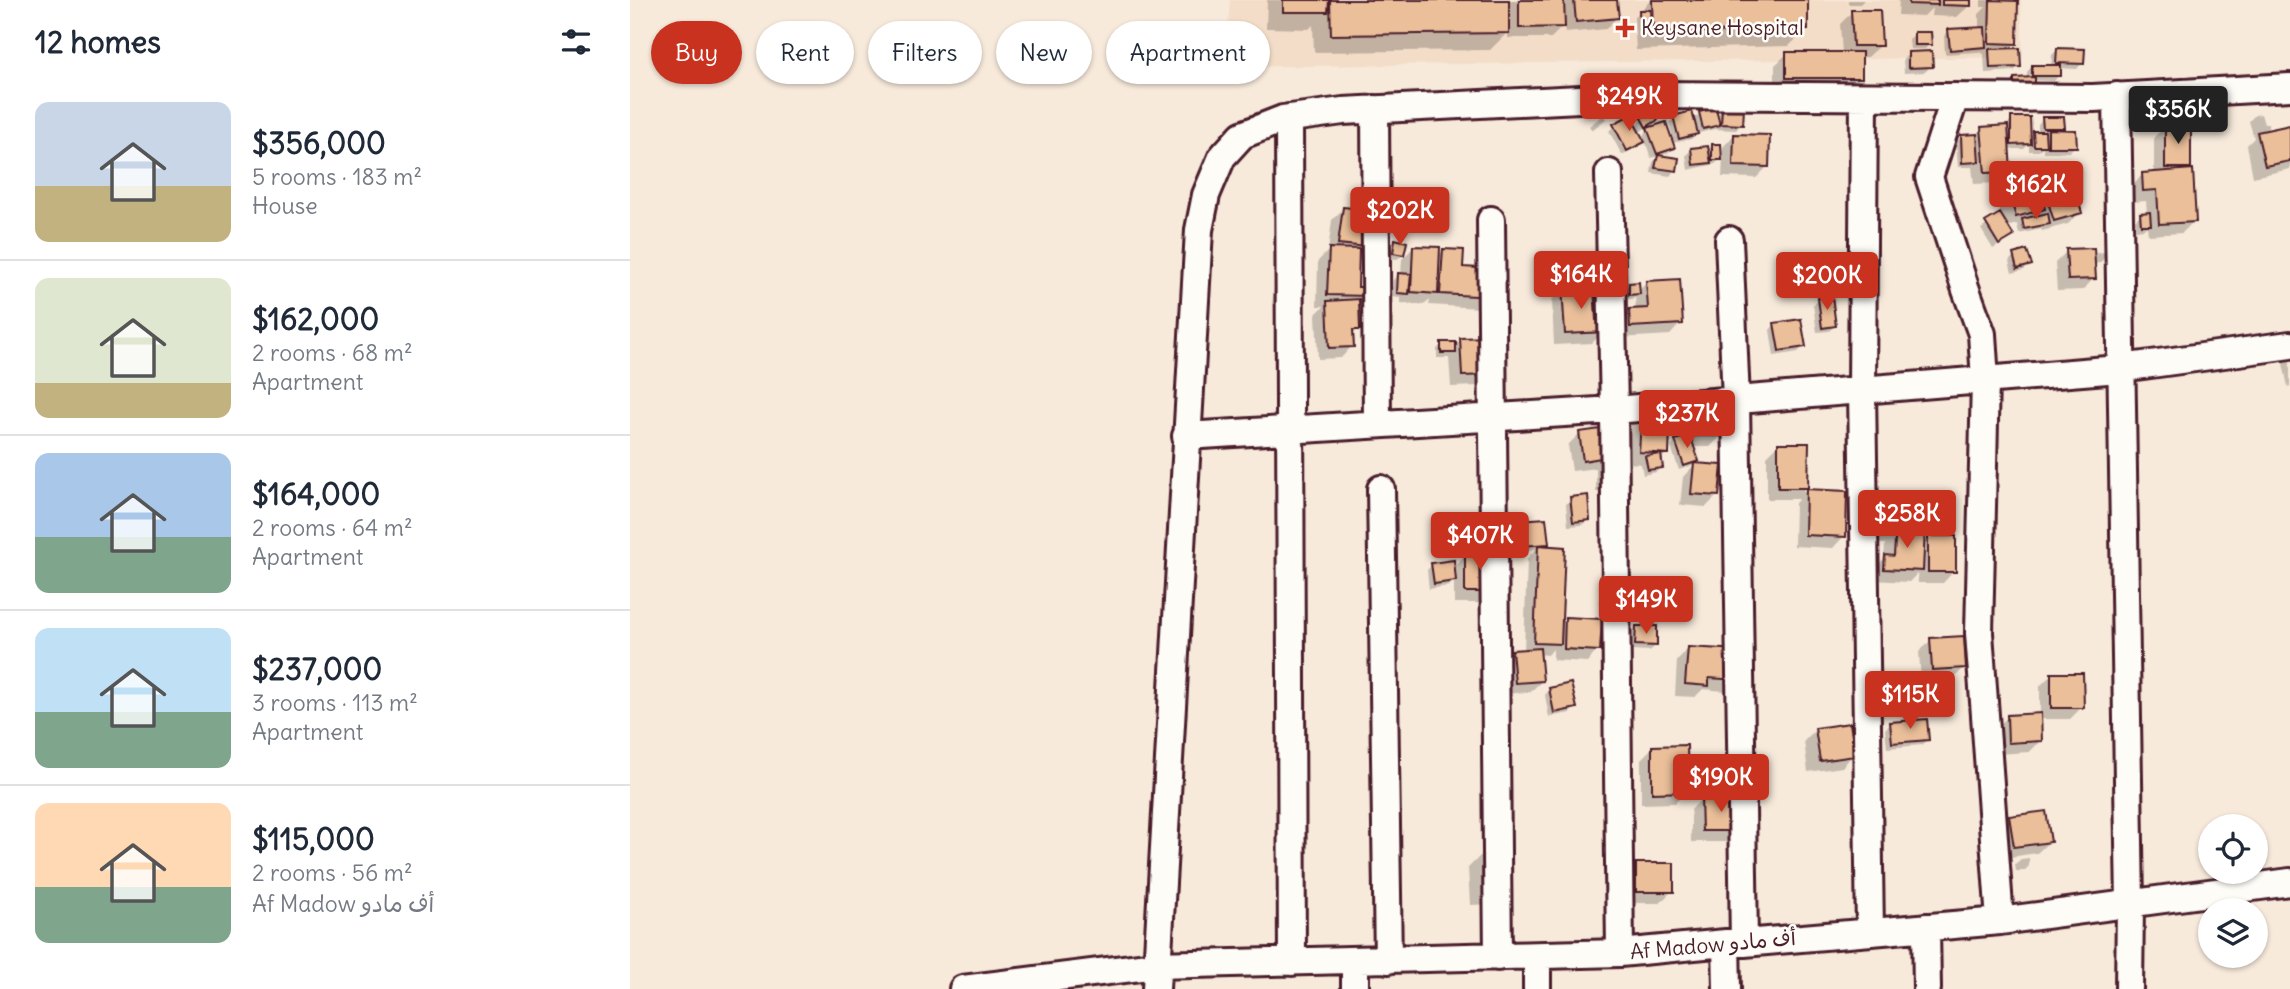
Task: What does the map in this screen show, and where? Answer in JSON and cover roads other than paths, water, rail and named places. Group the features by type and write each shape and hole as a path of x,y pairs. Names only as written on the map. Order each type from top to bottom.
{"street":[{"path":"1156,977 1199,230 1206,195 1222,157 1242,135 1283,119 1343,111 1658,95 2117,96 2290,87"},
{"path":"2117,96 2130,905 2129,989"},
{"path":"1864,97 1862,390 1870,932"},
{"path":"1955,97 1929,177 1982,334 1984,380 1979,633 2000,921"},
{"path":"1376,109 1377,424"},
{"path":"1289,118 1292,962"},
{"path":"1609,173 1620,953"},
{"path":"1491,219 1498,957"},
{"path":"1727,989 1735,943 1735,400 1729,240"},
{"path":"1186,436 1614,410 2121,369 2290,345"},
{"path":"1381,489 1388,960"},
{"name":"Af Madow أف مادو","path":"963,989 1156,977 1292,962 1620,953 2000,921 2290,882"},
{"path":"1926,927 1927,989"},
{"path":"1537,956 1537,989"},
{"path":"1355,961 1355,989"}],"place":[{"name":"Keysane Hospital","path":"1625,28"}]}
